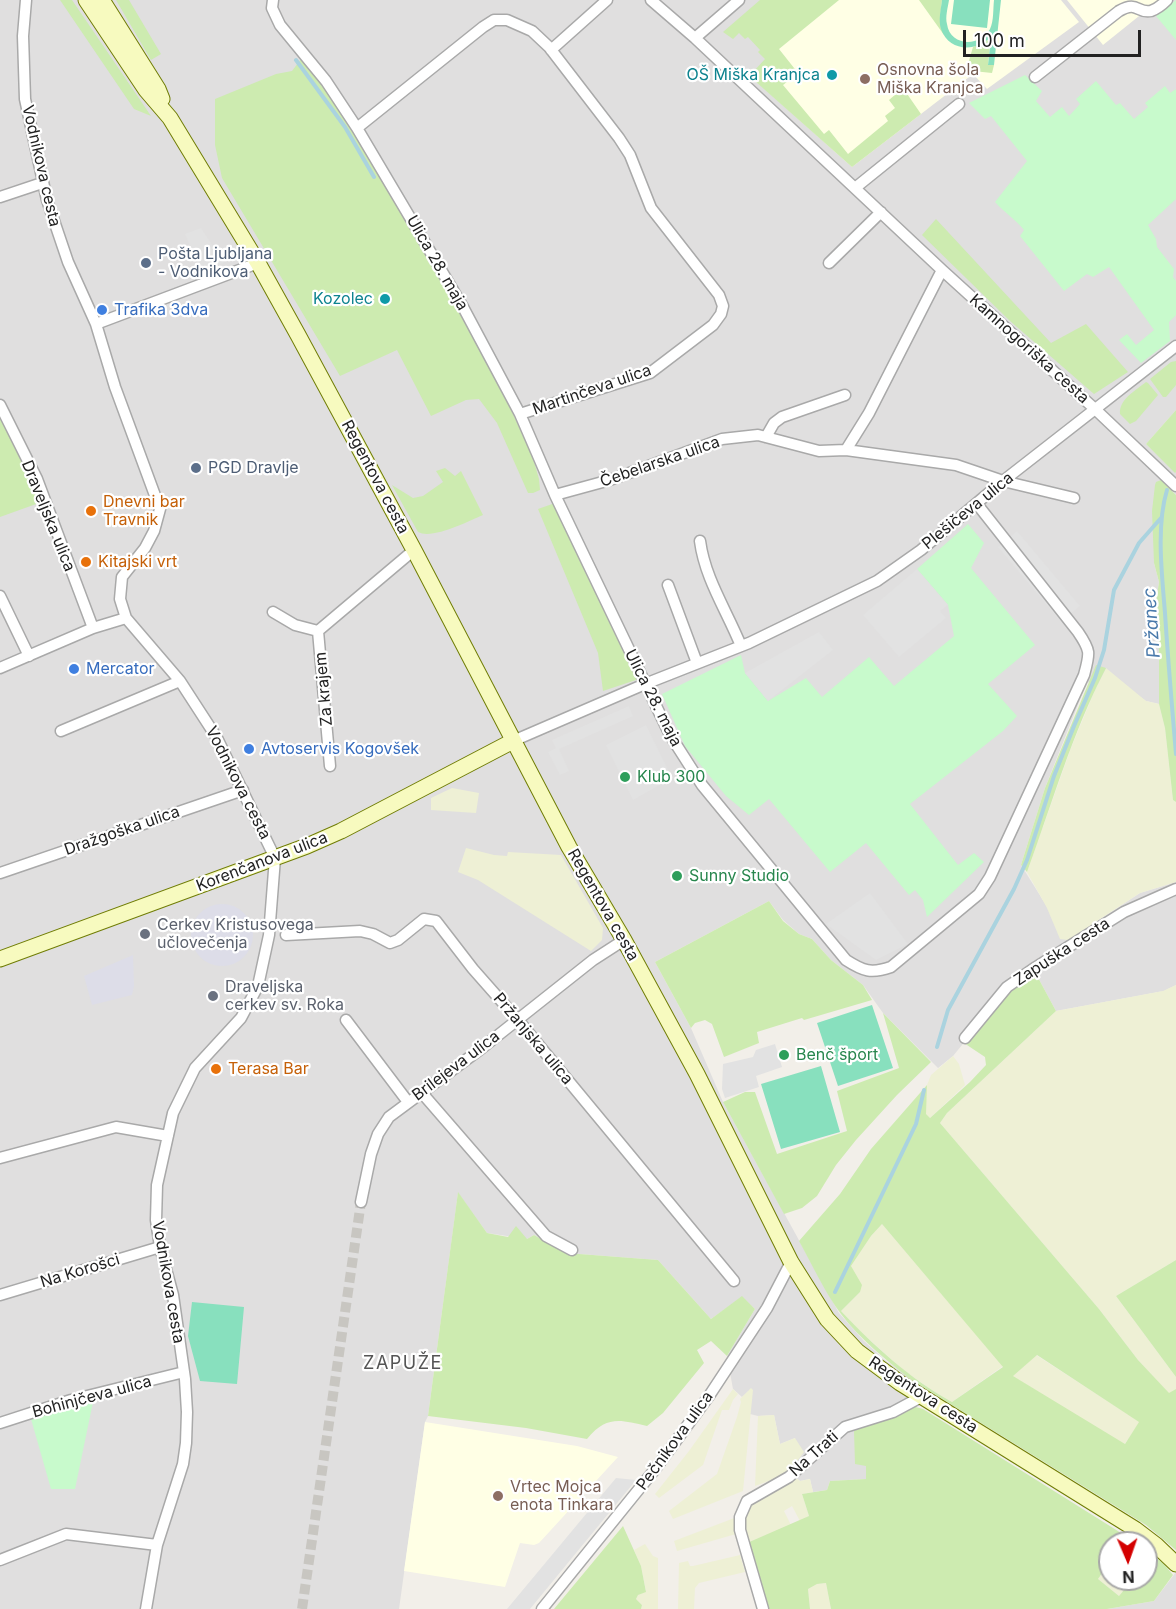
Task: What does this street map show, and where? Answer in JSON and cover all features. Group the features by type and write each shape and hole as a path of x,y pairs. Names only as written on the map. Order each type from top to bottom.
{"street":[{"name":"Vodnikova cesta","path":"26,0 23,36 25,99 42,183 61,244 96,324 119,397 160,509 154,531 145,548 123,576 120,599 126,618 180,681 217,738 275,858 269,935 258,986 241,1018 195,1068 173,1113 157,1185 156,1203 160,1247 173,1295 187,1412 183,1464 157,1545 146,1609"},
{"name":"Regentova cesta","path":"86,0 146,90 170,118"},
{"name":"Regentova cesta","path":"102,0 158,89 170,118 258,263 414,550 569,847 624,940 713,1106 805,1287 840,1335 877,1367 921,1397 1135,1529 1176,1564"},
{"name":"Ulica 28. maja","path":"273,0 272,8 280,25 326,81 357,128 463,307 520,414 555,495 670,735 702,784 846,960 860,969 878,971 891,967 979,894 990,877 1083,675 1089,656 1088,647 1078,632 977,504"},
{"path":"551,50 607,0"},
{"name":"Kamnogoriška cesta","path":"651,0 695,38 1176,486"},
{"path":"695,38 739,0"},
{"path":"1035,77 1119,11 1128,6 1134,6 1145,11 1153,11 1167,0"},
{"name":"Martinčeva ulica","path":"357,128 494,20 507,20 532,31 551,50 619,138 630,155 651,208 719,295 723,306 713,326 650,373 520,414"},
{"path":"855,188 959,104"},
{"path":"0,197 42,183"},
{"path":"829,263 881,212"},
{"path":"96,324 258,263"},
{"path":"846,450 869,413 942,270"},
{"name":"Plešičeva ulica","path":"513,741 645,684 741,646 877,581 898,568 1003,481 1176,346"},
{"path":"766,437 774,423 782,417 845,395"},
{"name":"Draveljska ulica","path":"0,405 37,479 93,628"},
{"name":"Čebelarska ulica","path":"555,495 610,480 722,440 758,435 819,451 846,450 956,465 1003,481 1074,498"},
{"path":"700,541 711,583 741,646"},
{"name":"Za krajem","path":"330,766 318,631 414,550"},
{"path":"668,585 697,663"},
{"path":"0,596 29,656"},
{"path":"273,612 295,625 318,631"},
{"path":"0,668 93,628 126,618"},
{"path":"61,731 180,681"},
{"name":"Korenčanova ulica","path":"0,959 275,858 341,831 513,741"},
{"name":"Dražgoška ulica","path":"0,873 243,790"},
{"name":"Zapuška cesta","path":"965,1038 1007,987 1124,912 1176,889"},
{"name":"Pržanjska ulica","path":"286,935 360,931 374,934 390,943 398,940 423,919 436,921 472,969 518,1020 734,1281"},
{"name":"Brilejeva ulica","path":"361,1202 371,1154 378,1134 389,1118 593,960 624,940"},
{"path":"346,1020 408,1102"},
{"path":"422,1093 546,1236 572,1250"},
{"path":"0,1158 116,1127 168,1136"},
{"name":"Na Korošci","path":"0,1295 160,1247"},
{"name":"Pečnikova ulica","path":"542,1609 656,1468 709,1396 768,1308 791,1262"},
{"name":"Bohinjčeva ulica","path":"0,1423 71,1400 183,1372"},
{"name":"Na Trati","path":"763,1609 740,1530 740,1517 747,1501 789,1478 845,1427 893,1412 921,1397"},
{"path":"0,1560 66,1534 157,1545"}],"shaded area":[{"path":"0,0 1176,0 1176,410 1146,444 1176,472 1176,495 1161,480 1154,563 1159,582 1155,609 1159,620 1159,704 1146,701 1136,694 1087,682 1045,788 1021,865 1068,940 1140,893 1176,882 1176,985 1164,991 1056,1011 1035,972 989,1012 953,1056 938,1068 883,1013 863,985 831,960 812,939 799,934 783,920 769,901 655,962 691,1028 723,1102 839,1313 886,1361 924,1387 866,1466 866,1479 830,1481 827,1490 813,1492 810,1479 800,1481 796,1478 792,1468 795,1438 780,1444 774,1415 750,1414 752,1389 742,1397 733,1389 727,1356 755,1309 742,1297 711,1319 658,1260 566,1253 534,1235 527,1239 487,1233 458,1193 399,1609 0,1609"},
{"name":"Osnovna šola Miška Kranjca","path":"760,0 1061,0 1079,22 987,89 973,74 852,167 759,84 783,61"},
{"path":"1067,0 1159,0 1103,45"},
{"path":"201,228 224,263 201,271 185,234"},
{"path":"1017,531 1080,606 1061,622 998,547"},
{"path":"917,569 948,605 940,611 946,618 899,657 863,615"},
{"path":"819,632 833,650 768,701 745,673"},
{"path":"1106,668 1146,701 1159,704 1165,728 1173,800 1176,802 1176,882 1140,893 1068,940 1060,939 1047,908 1027,872 1071,748"},
{"path":"629,706 633,716 559,749 569,771 560,775 548,752 556,748 552,740"},
{"path":"646,725 672,778 633,800 606,745"},
{"path":"452,788 479,793 476,813 431,810 431,798"},
{"path":"466,848 507,856 508,852 561,855 603,928 602,940 591,951 478,880 458,872"},
{"path":"870,893 908,944 876,960 826,924"},
{"path":"216,904 228,904 244,913 251,923 253,935 251,947 244,957 228,966 216,966 205,961 196,952 191,941 191,929 196,918 205,909"},
{"path":"133,955 132,995 92,1005 84,976"},
{"path":"1176,985 1176,1260 1116,1296 1176,1377 1176,1389 1169,1394 940,1123 947,1113 1056,1011 1163,991"},
{"path":"775,1044 782,1067 756,1076 759,1087 725,1098 722,1089 723,1064 753,1057 756,1050"},
{"path":"953,1056 959,1064 965,1085 930,1118 925,1114 927,1085 931,1075"},
{"path":"882,1224 1003,1366 952,1402 902,1369 841,1311 860,1292 851,1266"},
{"path":"1036,1355 1140,1422 1124,1445 1012,1376"},
{"path":"751,1388 753,1390 743,1491 673,1519 669,1511 717,1474 737,1417 740,1399"},
{"path":"733,1389 738,1394 729,1410 722,1410 703,1465 659,1498 655,1494"},
{"path":"774,1415 780,1444 795,1438 804,1452 792,1468 777,1478 755,1486 758,1416"},
{"name":"Vrtec Mojca enota Tinkara","path":"425,1422 577,1446 618,1457 539,1543 534,1545 520,1543 505,1587 404,1571"},
{"path":"616,1478 636,1480 530,1609 507,1609"},
{"path":"796,1478 800,1481 810,1479 813,1492 802,1494 809,1516 800,1521 792,1506 784,1511 791,1525 747,1543 744,1530 748,1507 760,1495"},
{"path":"737,1517 736,1534 677,1551 674,1541"},
{"path":"645,1544 653,1556 658,1558 658,1609 641,1609 642,1605 636,1599 638,1595 646,1591 641,1566 634,1550"},
{"path":"740,1555 745,1572 699,1583 695,1588 694,1609 678,1609 679,1563 688,1561 690,1566 693,1566"},
{"path":"1176,1572 1176,1609 1107,1609 1154,1601"},
{"path":"826,1583 831,1609 810,1609 808,1589 817,1584"},
{"path":"1113,1591 1123,1591 1119,1596"}],"green space":[{"path":"60,0 72,0 151,116 134,109"},
{"path":"116,0 129,0 161,54 151,60"},
{"path":"760,0 839,0 779,49 798,73 783,85 824,134 829,130 848,154 888,121 885,116 895,108 889,100 903,88 921,114 852,167 747,74 751,69 754,71 765,59 748,37 745,39 739,33 733,39 723,32"},
{"path":"919,0 942,0 940,18 944,35"},
{"path":"942,0 949,0 946,18 949,32 966,42 986,35 992,22 994,0 1001,0 994,65 988,65 991,37 978,45 963,47 956,46 945,37 940,22"},
{"path":"954,0 990,0 987,28 951,24"},
{"path":"1176,0 1176,40 1156,16"},
{"path":"991,36 988,64 994,65 992,73 973,71 968,64 973,47 987,41"},
{"path":"304,55 357,128 498,381 533,458 540,490 528,493 497,423 479,399 466,400 431,416 397,350 340,376 222,178 215,145 215,99 276,74 292,71"},
{"path":"1025,75 1042,91 1036,101 1050,117 1062,107 1069,116 1080,104 1076,99 1096,81 1116,105 1120,103 1134,119 1148,107 1145,103 1165,86 1170,93 1176,89 1176,199 1148,225 1156,239 1157,247 1174,269 1176,315 1169,322 1170,341 1141,363 1119,340 1127,334 1136,345 1154,330 1109,267 1093,277 1087,274 1064,291 1020,236 1024,230 995,202 1027,161 991,116 985,119 969,103"},
{"path":"936,219 1051,343 1086,324 1128,372 1094,394 1010,321 922,235"},
{"path":"1176,361 1176,385 1166,397 1163,397 1150,379 1171,362"},
{"path":"1146,382 1158,395 1136,421 1130,424 1120,414 1120,409 1128,396"},
{"path":"1176,410 1176,472 1175,473 1146,444"},
{"path":"0,412 24,462 39,503 0,517"},
{"path":"445,468 455,476 461,471 483,515 441,532 424,534 418,532 392,485 413,498 423,496 443,482 436,471"},
{"path":"1161,480 1176,495 1176,802 1173,800 1165,728 1159,704 1159,620 1155,609 1159,582 1154,563 1152,511 1155,485"},
{"path":"555,503 639,679 603,691 598,653 538,509"},
{"path":"968,524 984,543 971,568 1035,645 988,684 1017,716 1003,731 910,804 958,865 974,853 984,862 927,917 923,900 915,890 909,895 866,843 830,872 769,799 749,815 726,796 685,746 662,694 741,655 745,673 768,701 806,678 822,697 869,657 894,686 954,636 948,605 917,569"},
{"path":"1096,665 1106,668 1073,743 1027,872 1021,865 1045,788"},
{"path":"769,901 783,921 799,934 812,939 831,960 863,985 872,1000 757,1032 759,1043 724,1057 712,1024 705,1020 695,1023 691,1028 655,962"},
{"path":"1035,972 1056,1011 947,1113 940,1123 1099,1309 1138,1360 1169,1393 1176,1389 1176,1550 1158,1535 1158,1531 1153,1531 910,1379 891,1364 848,1323 835,1306 799,1241 840,1194 871,1149 927,1085 926,1114 930,1118 986,1065 985,1057 964,1043 1008,992","holes":["882,1224 1003,1367 952,1402 893,1361 841,1311 860,1292 862,1285 851,1266","1037,1355 1139,1422 1125,1444 1013,1376"]},
{"path":"872,1005 893,1068 838,1086 817,1023"},
{"path":"883,1013 931,1062 856,1140 836,1165 817,1196 802,1208 784,1214 723,1102 745,1092 755,1092 777,1154 847,1131 837,1091 899,1068"},
{"path":"821,1066 840,1132 781,1149 761,1084"},
{"path":"458,1192 487,1233 508,1237 516,1226 527,1239 534,1235 566,1253 658,1260 711,1319 742,1296 755,1309 727,1356 711,1341 697,1350 704,1363 663,1413 647,1426 614,1421 601,1426 587,1439 526,1428 428,1416"},
{"path":"1176,1260 1176,1377 1116,1296"},
{"path":"192,1302 244,1307 237,1384 200,1381 188,1336"},
{"path":"93,1402 75,1489 51,1489 31,1419"},
{"path":"912,1406 923,1409 1118,1531 1098,1531 1098,1591 1113,1591 1119,1596 1123,1591 1158,1591 1158,1559 1173,1575 1154,1601 1107,1609 831,1609 826,1583 817,1584 808,1589 810,1609 768,1609 747,1543 809,1516 802,1494 827,1490 830,1481 866,1479 866,1466 855,1464 854,1431"},
{"path":"623,1526 641,1566 646,1592 638,1595 636,1599 642,1605 641,1609 554,1609"}],"waterway":[{"path":"296,60 345,127 374,177"},
{"name":"Pržanec","path":"1167,490 1161,535 1162,583 1176,754"},
{"path":"937,1047 948,1010 1014,889 1027,860 1054,776 1095,678 1104,650 1114,590 1139,543 1161,518"},
{"path":"835,1292 916,1124 924,1090"}],"tunnel":[{"path":"302,1609 361,1202"}],"place":[{"name":"OŠ Miška Kranjca","path":"832,75"},
{"name":"Osnovna šola Miška Kranjca","path":"865,79"},
{"name":"Pošta Ljubljana - Vodnikova","path":"146,263"},
{"name":"Kozolec","path":"385,299"},
{"name":"Trafika 3dva","path":"102,310"},
{"name":"PGD Dravlje","path":"196,468"},
{"name":"Dnevni bar Travnik","path":"91,511"},
{"name":"Kitajski vrt","path":"86,562"},
{"name":"Mercator","path":"74,669"},
{"name":"Avtoservis Kogovšek","path":"249,749"},
{"name":"Klub 300","path":"625,777"},
{"name":"Sunny Studio","path":"677,876"},
{"name":"Cerkev Kristusovega učlovečenja","path":"145,934"},
{"name":"Draveljska cerkev sv. Roka","path":"213,996"},
{"name":"Benč šport","path":"784,1055"},
{"name":"Terasa Bar","path":"216,1069"},
{"name":"Vrtec Mojca enota Tinkara","path":"498,1496"}],"district":[{"name":"ZAPUŽE","path":"403,1364"}]}
